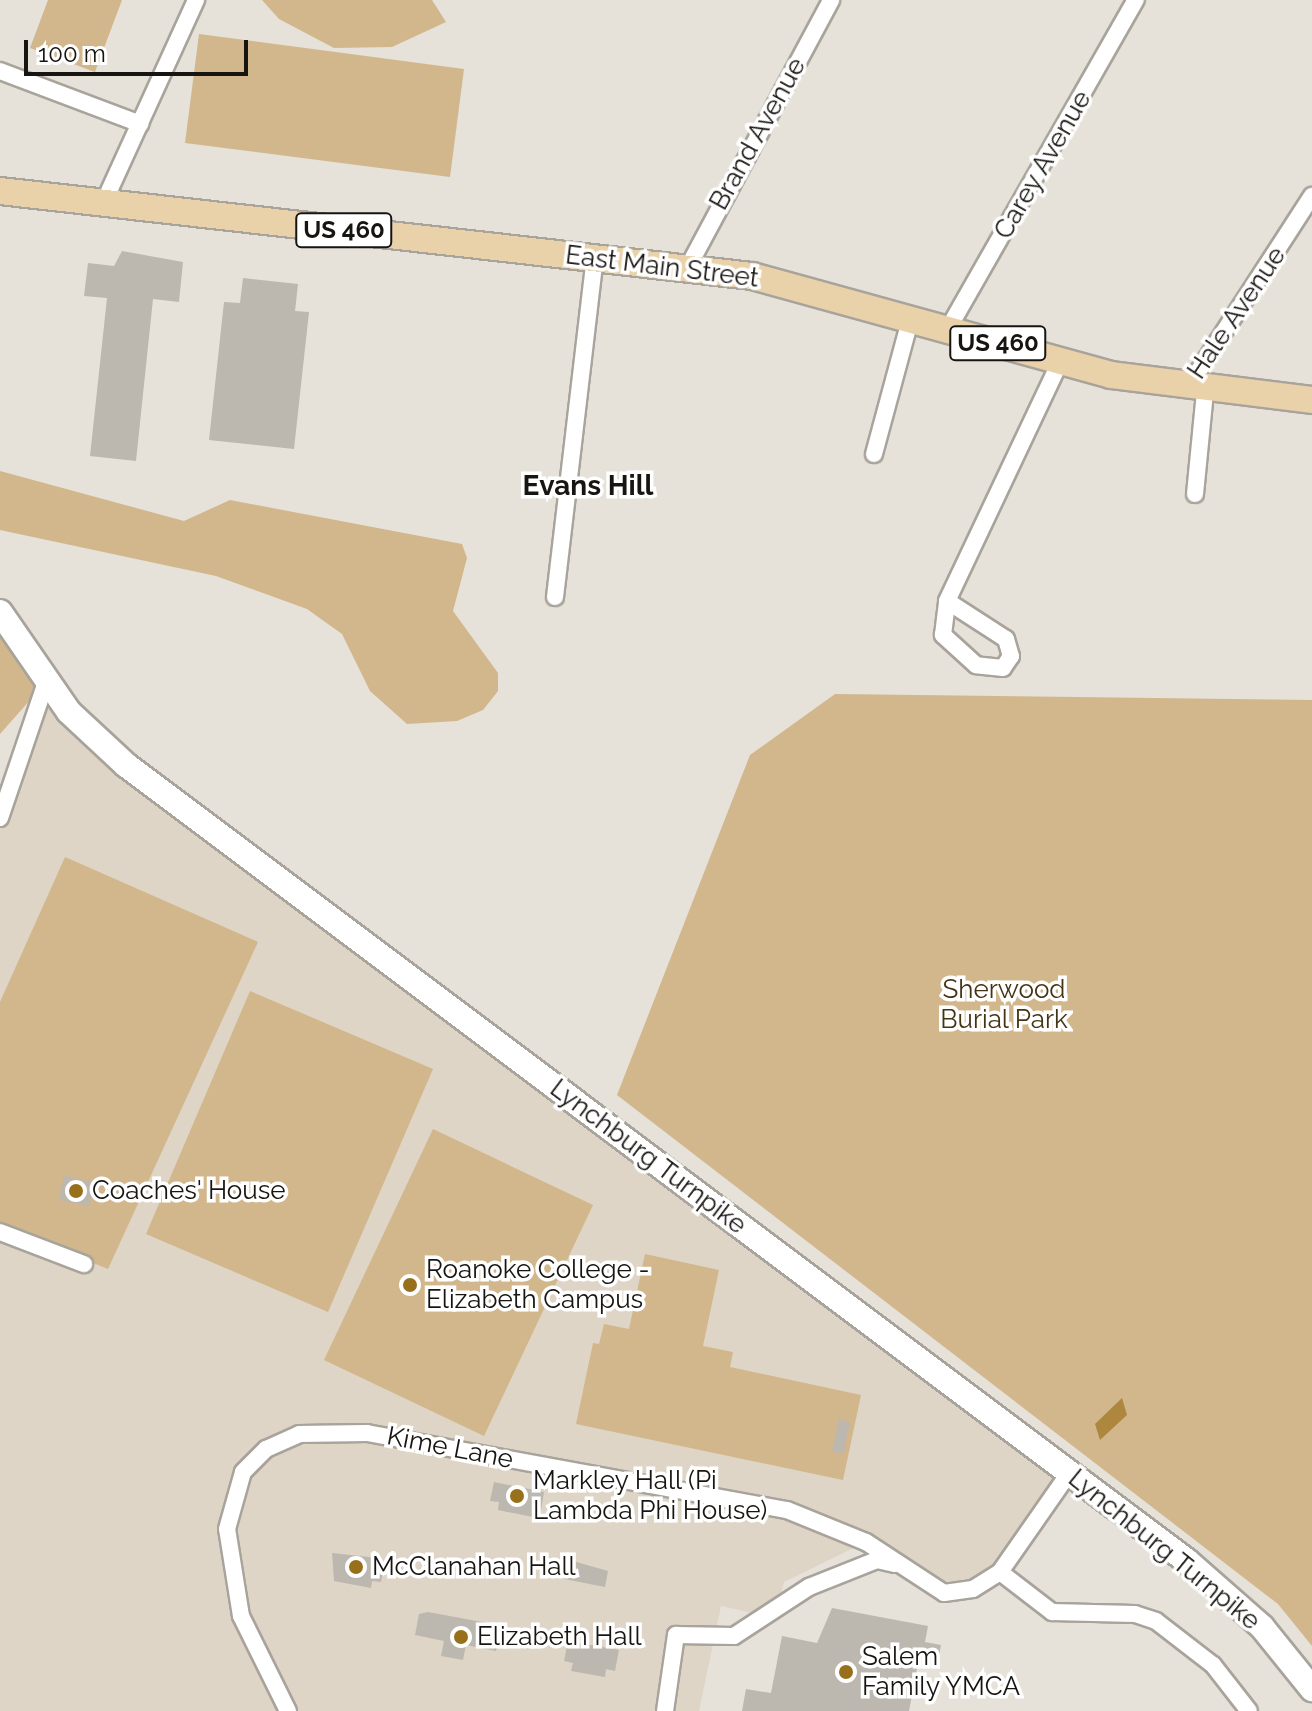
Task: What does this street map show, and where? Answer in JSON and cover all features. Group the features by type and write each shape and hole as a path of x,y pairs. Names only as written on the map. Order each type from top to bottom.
{"main road":[{"name":"East Main Street","path":"0,191 595,258 787,283 1060,362 1196,390 1312,400"}],"street":[{"path":"104,202 196,0"},
{"name":"Brand Avenue","path":"687,269 831,0"},
{"name":"Carey Avenue","path":"948,329 1136,0"},
{"path":"0,71 140,124"},
{"name":"Hale Avenue","path":"1196,390 1312,196"},
{"path":"555,597 595,258"},
{"path":"874,454 911,317"},
{"path":"947,601 1006,639 1011,656 1003,668 976,665 943,635 947,601 1060,362"},
{"path":"1195,494 1196,390"},
{"name":"Lynchburg Turnpike","path":"0,612 46,682 126,765 1233,1599 1312,1689"},
{"path":"0,818 3,800 46,682"},
{"path":"0,1232 84,1264"},
{"name":"Kime Lane","path":"288,1711 241,1616 227,1529 243,1472 266,1449 299,1434 367,1433 743,1500 819,1520 908,1567 944,1593 973,1589 1000,1572 1069,1473"},
{"name":"Kime Lane","path":"665,1711 676,1635 734,1636 851,1568 877,1560 908,1567"},
{"path":"1000,1572 1052,1612 1135,1614 1156,1621 1213,1665 1249,1711"}],"shaded area":[{"name":"Roanoke College - Elizabeth Campus","path":"46,682 69,712 1069,1473 1000,1572 944,1593 866,1542 784,1582 775,1618 721,1606 699,1711 0,1711 0,818"},
{"path":"1122,1398 1127,1415 1100,1440 1095,1424"}],"green space":[{"path":"48,0 122,0 95,72 30,48"},
{"path":"262,0 432,0 446,22 392,47 334,48 279,19"},
{"path":"199,34 464,69 450,177 185,143"},
{"path":"0,471 184,521 230,500 462,544 467,558 453,611 498,673 498,691 483,710 457,721 407,724 370,691 342,634 307,609 216,576 0,530"},
{"path":"0,622 46,682 0,734"},
{"name":"Sherwood Burial Park","path":"835,694 1312,700 1312,1646 1278,1604 617,1095 750,755"},
{"path":"65,857 258,942 108,1269 0,1225 0,1002"},
{"path":"250,991 433,1069 328,1312 146,1234"},
{"path":"433,1129 593,1205 484,1436 324,1360"},
{"path":"645,1254 719,1270 703,1346 733,1352 730,1367 861,1395 843,1480 576,1424 593,1343 599,1344 604,1324 629,1329"}],"building":[{"path":"122,251 183,262 179,302 153,299 136,461 90,456 107,298 84,296 88,263 114,266"},
{"path":"243,278 298,284 295,311 309,312 294,449 209,440 224,302 240,303"},
{"name":"Coaches' House","path":"64,1176 94,1182 89,1206 59,1200"},
{"path":"839,1419 850,1422 843,1454 832,1451"},
{"name":"Markley Hall (Pi Lambda Phi House)","path":"494,1482 544,1492 541,1510 533,1517 498,1510 499,1502 490,1501"},
{"name":"McClanahan Hall","path":"332,1553 378,1558 385,1563 381,1582 372,1581 371,1588 334,1581"},
{"path":"566,1559 608,1571 605,1587 554,1577 557,1561"},
{"name":"Salem Family YMCA","path":"832,1608 928,1626 925,1642 941,1645 939,1656 920,1652 909,1711 742,1711 746,1689 771,1693 782,1636 817,1643"},
{"name":"Elizabeth Hall","path":"428,1612 493,1624 500,1630 496,1651 466,1645 463,1660 441,1656 444,1641 415,1635 419,1614"},
{"path":"568,1641 619,1650 615,1671 606,1669 605,1677 571,1671 573,1663 564,1661"}],"place":[{"name":"Coaches' House","path":"76,1191"},
{"name":"Roanoke College - Elizabeth Campus","path":"410,1285"},
{"name":"Markley Hall (Pi Lambda Phi House)","path":"517,1496"},
{"name":"McClanahan Hall","path":"356,1567"},
{"name":"Elizabeth Hall","path":"461,1637"},
{"name":"Salem Family YMCA","path":"846,1672"}],"district":[{"name":"Evans Hill","path":"588,486"}]}
